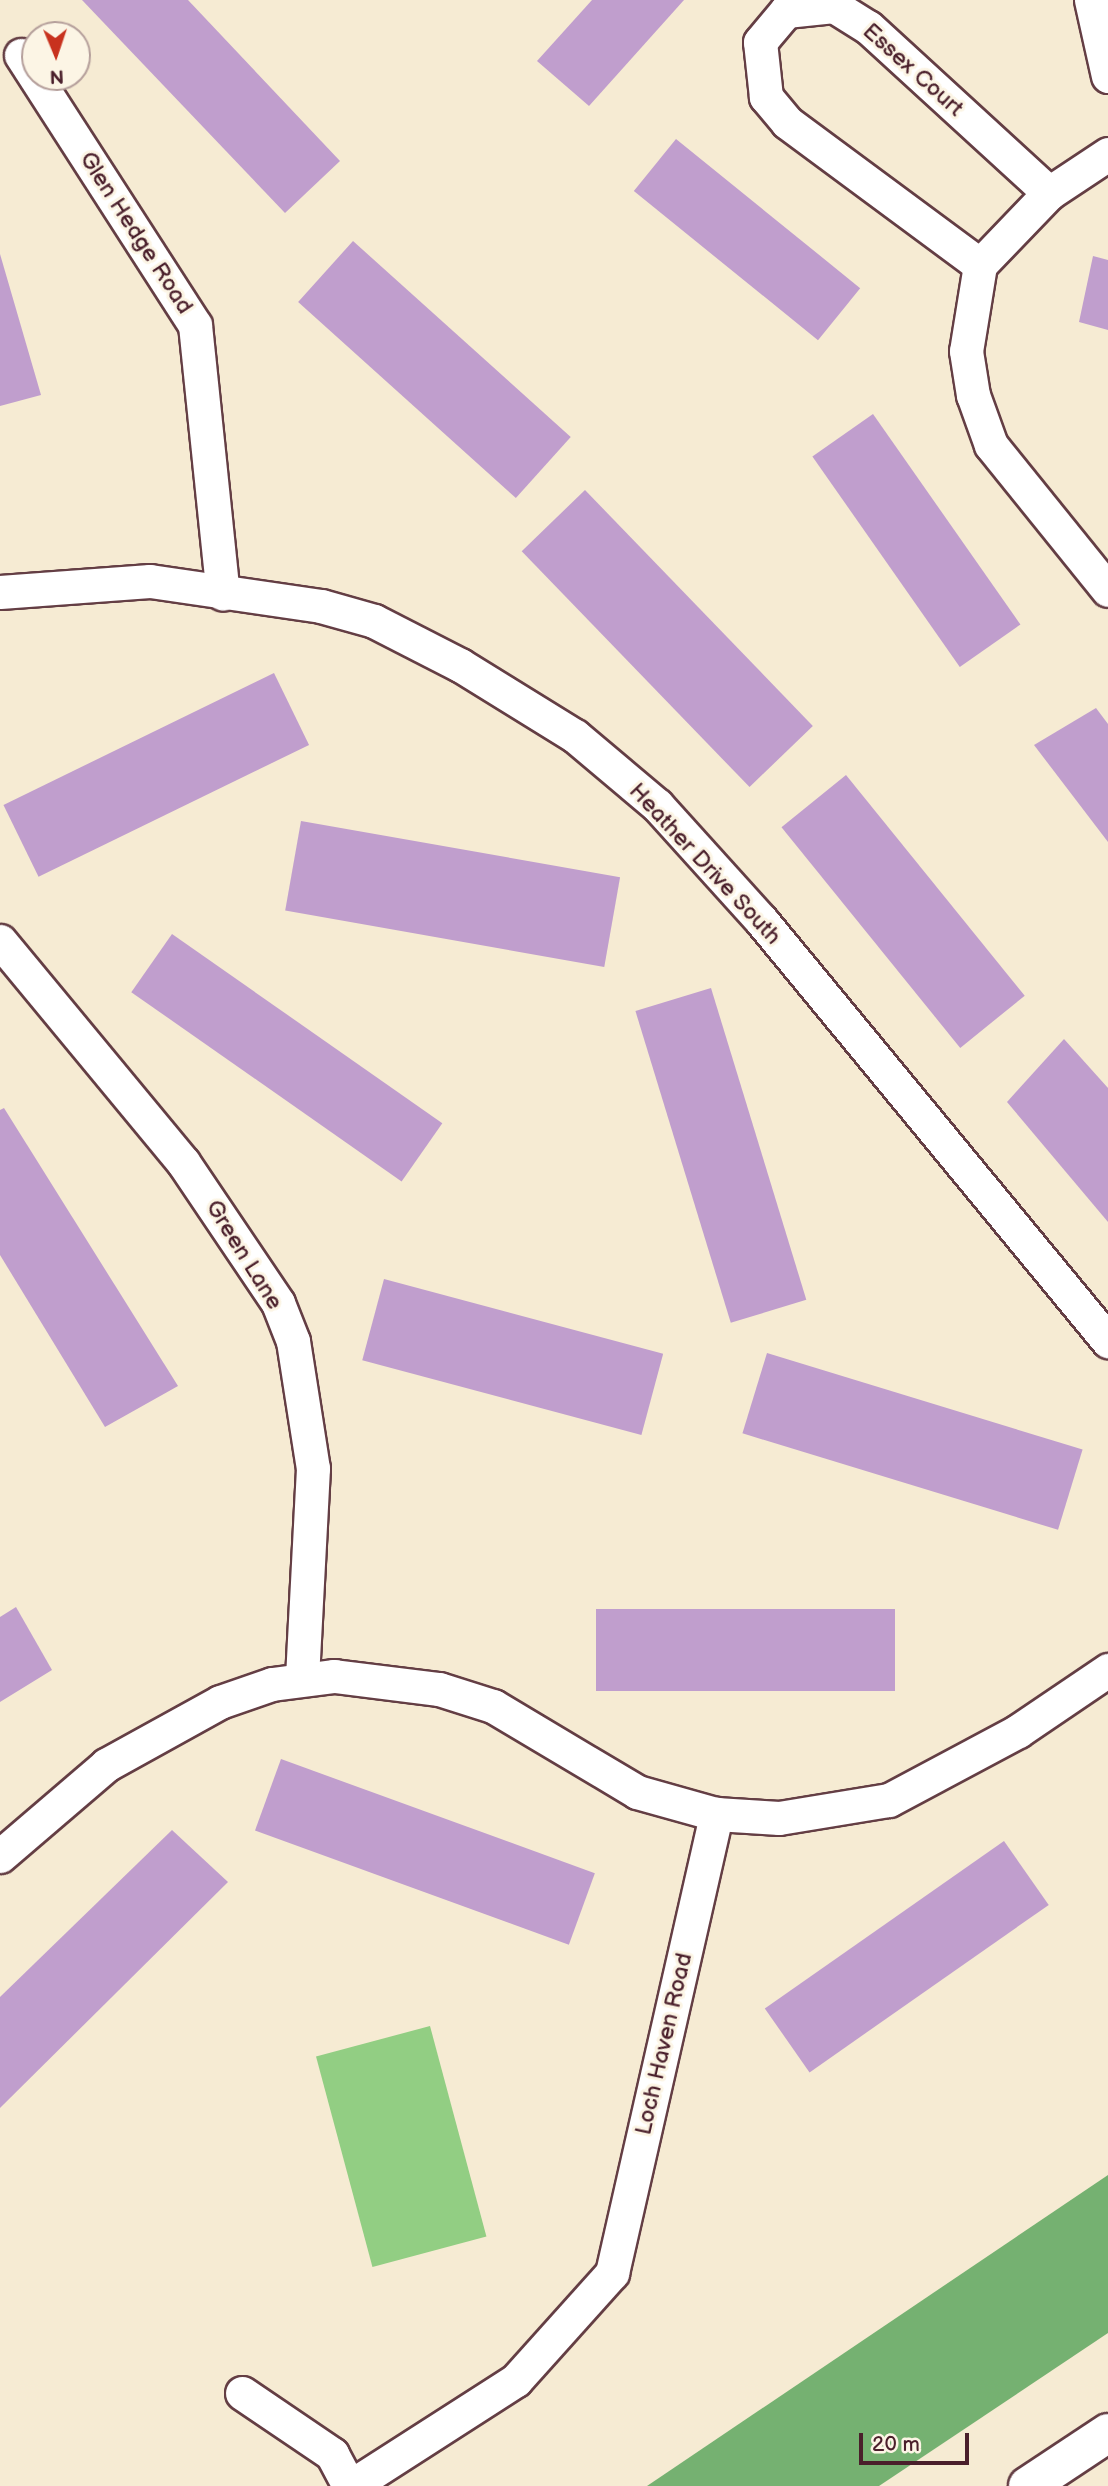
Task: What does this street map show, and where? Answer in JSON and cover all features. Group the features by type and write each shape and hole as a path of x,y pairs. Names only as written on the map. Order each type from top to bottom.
{"highway":[{"path":"1028,2486 1108,2433"}],"street":[{"path":"1091,0 1108,76"},
{"name":"Essex Court","path":"980,265 787,122 766,97 760,42 786,10 834,6 868,27 1049,193"},
{"name":"Glen Hedge Road","path":"44,91 195,325 223,594"},
{"path":"1108,154 1049,193 980,265 966,351 972,395 991,445 1108,590"},
{"name":"Heather Drive South","path":"0,592 150,581 223,594 321,606 374,621 460,665 575,736 657,805 761,920 1108,1341"},
{"name":"Green Lane","path":"0,941 183,1162 278,1303 293,1341 313,1468 303,1679"},
{"path":"0,1856 106,1765 161,1732 220,1702 272,1684 334,1676 390,1679 493,1706 637,1793 716,1814 779,1818 889,1800 1018,1731 1108,1670"},
{"name":"Loch Haven Road","path":"350,2486 516,2381 612,2273 716,1814"},
{"path":"242,2393 332,2454 350,2486"}],"green space":[{"path":"430,2026 486,2237 372,2267 316,2057"},
{"path":"1108,2175 1108,2333 879,2486 647,2486"}],"building":[{"path":"82,0 188,0 340,161 285,213"},
{"path":"592,0 684,0 589,106 537,61"},
{"path":"676,139 860,288 818,340 634,191"},
{"path":"353,241 571,437 516,498 298,302"},
{"path":"0,254 41,395 0,406"},
{"path":"1093,256 1108,260 1108,330 1079,322"},
{"path":"873,414 1020,625 960,667 812,456"},
{"path":"585,490 813,726 750,787 522,551"},
{"path":"274,673 309,745 39,877 3,805"},
{"path":"1096,708 1108,724 1108,842 1034,745"},
{"path":"846,775 1025,996 960,1048 781,827"},
{"path":"301,821 620,877 604,967 285,911"},
{"path":"172,934 442,1123 402,1181 131,992"},
{"path":"711,988 806,1300 731,1323 635,1011"},
{"path":"1064,1039 1108,1088 1108,1222 1007,1102"},
{"path":"4,1108 178,1386 105,1427 0,1255 0,1110"},
{"path":"384,1279 663,1354 641,1435 362,1360"},
{"path":"767,1353 1083,1449 1058,1530 742,1433"},
{"path":"16,1607 52,1670 0,1702 0,1617"},
{"path":"596,1609 895,1609 895,1691 596,1691"},
{"path":"281,1759 595,1873 569,1945 255,1830"},
{"path":"172,1830 228,1882 0,2108 0,1997"},
{"path":"1004,1841 1049,1905 810,2072 765,2008"}]}
